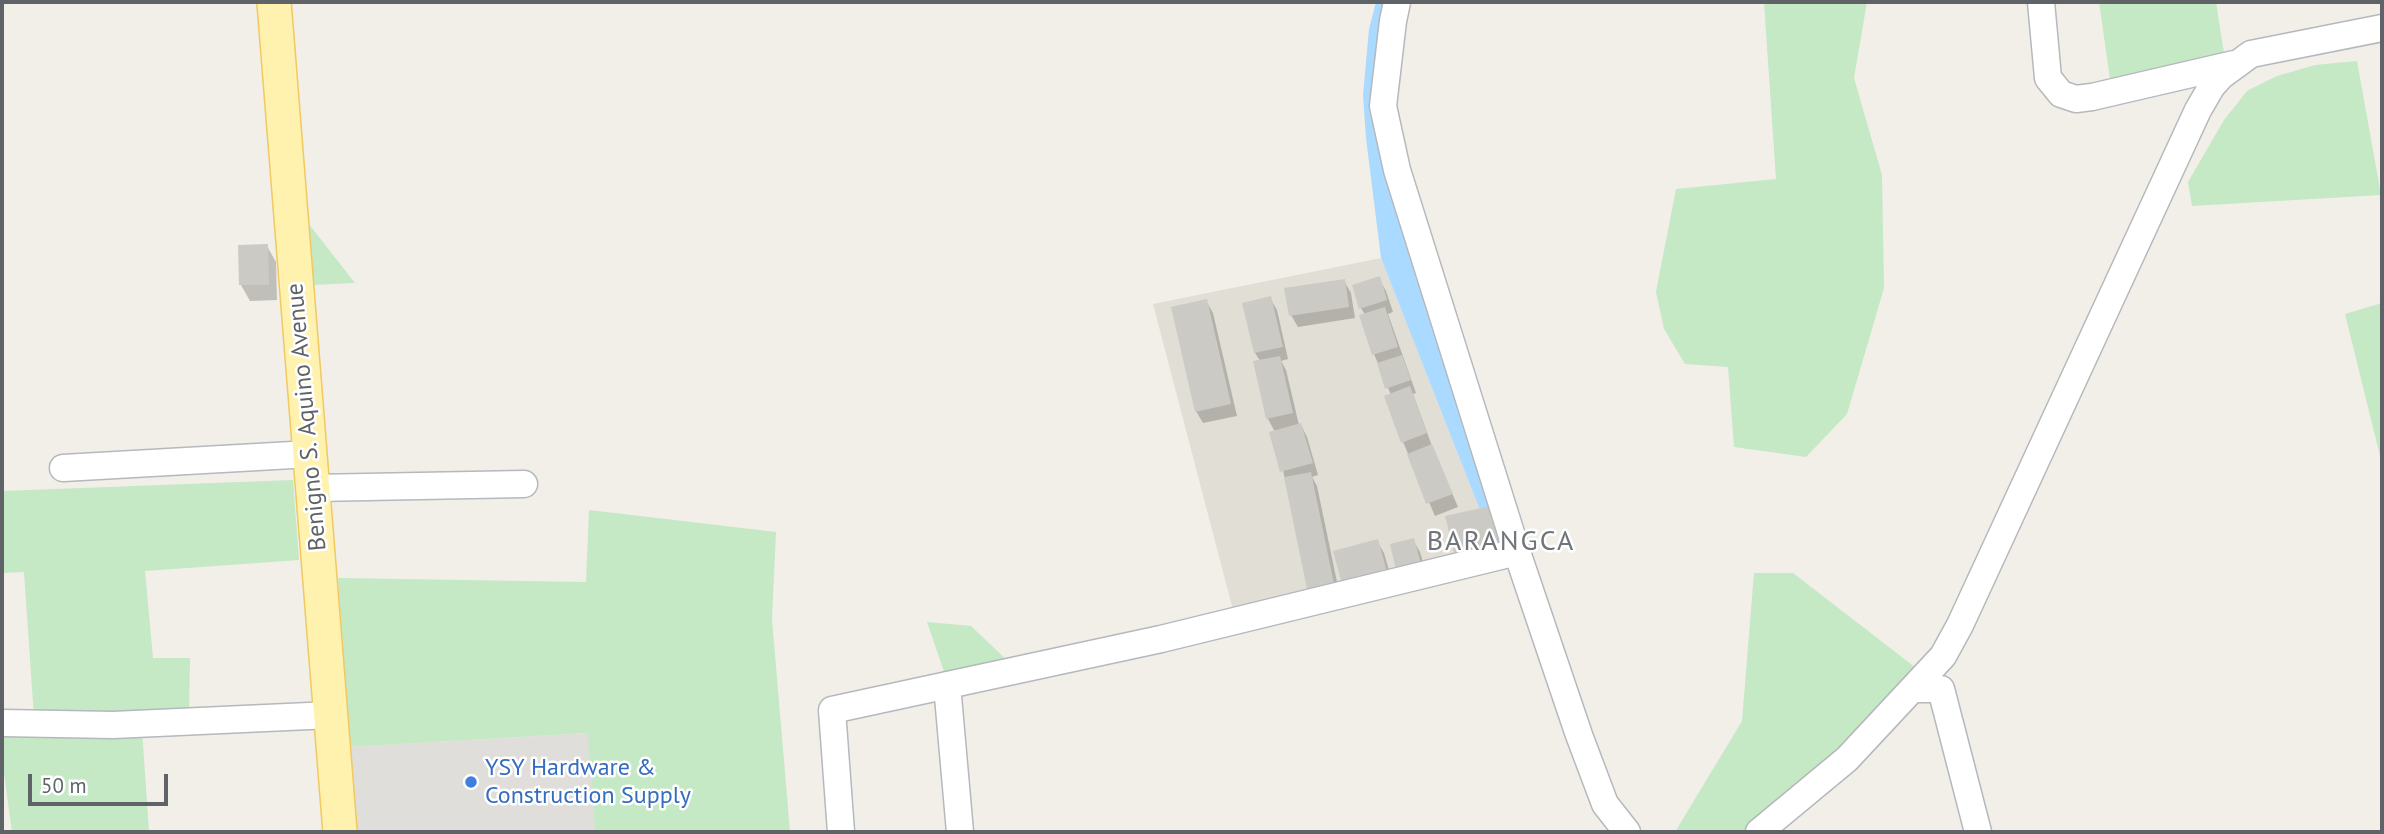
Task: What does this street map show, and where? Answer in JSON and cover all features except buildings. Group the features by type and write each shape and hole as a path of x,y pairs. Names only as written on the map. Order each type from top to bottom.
{"main road":[{"name":"Benigno S. Aquino Avenue","path":"274,2 340,832"}],"street":[{"path":"1397,2 1383,106 1396,170 1517,552 1605,804 1627,832"},
{"path":"2041,2 2048,78 2061,94 2076,99 2237,64"},
{"path":"1759,832 1847,759 1943,656 1960,625 2198,110 2221,76 2251,54 2382,28"},
{"path":"63,468 310,454"},
{"path":"314,488 524,484"},
{"path":"841,832 832,710 1161,639 1517,552"},
{"path":"947,685 960,832"},
{"path":"1913,689 1941,690 1978,832"},
{"path":"2,723 113,725 331,715"}],"shaded area":[{"path":"1381,258 1494,546 1233,610 1153,304"},
{"name":"YSY Hardware & Construction Supply","path":"589,733 595,832 355,832 348,747"}],"green space":[{"path":"1764,2 1867,2 1854,78 1882,175 1884,288 1847,414 1806,457 1734,447 1728,367 1685,364 1664,329 1656,292 1676,189 1776,179"},
{"path":"2099,2 2216,2 2225,60 2111,86"},
{"path":"2357,61 2381,195 2192,206 2188,182 2224,120 2247,91 2277,76 2315,65"},
{"path":"308,223 355,283 313,285"},
{"path":"2382,303 2382,464 2345,314"},
{"path":"293,480 299,560 145,571 153,658 190,658 189,714 141,715 149,832 12,832 2,758 2,717 34,717 24,572 2,573 2,491"},
{"path":"589,510 776,532 772,619 790,832 595,832 588,733 348,747 338,578 586,582"},
{"path":"1754,573 1793,573 1916,668 1851,738 1746,832 1675,832 1742,721"},
{"path":"927,622 971,626 1012,665 947,680"}],"water":[{"path":"1376,2 1390,2 1374,112 1512,561 1494,546 1381,258 1363,95 1369,29"}],"place":[{"name":"YSY Hardware & Construction Supply","path":"471,782"}],"district":[{"name":"BARANGCA","path":"1501,542"}]}
